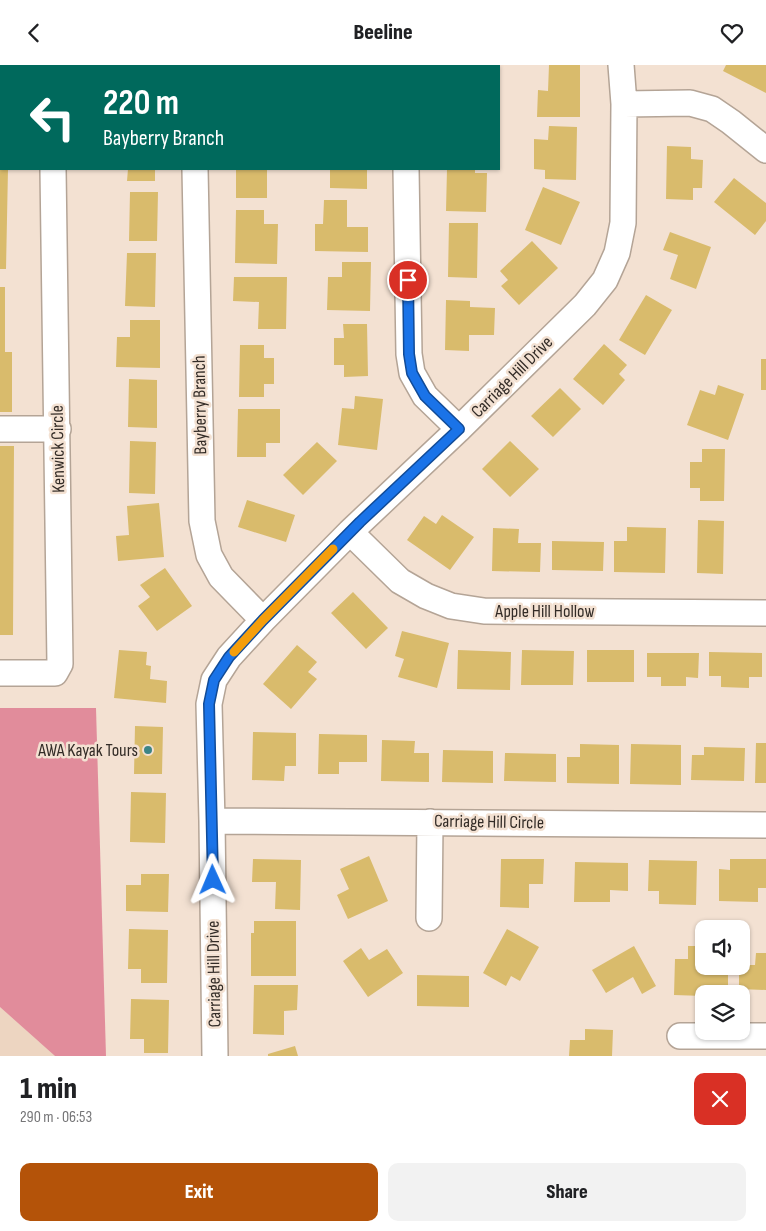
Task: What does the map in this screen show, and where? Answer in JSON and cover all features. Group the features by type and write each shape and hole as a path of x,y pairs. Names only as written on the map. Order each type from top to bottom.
{"street":[{"name":"Carriage Hill Drive","path":"216,1056 209,704 214,680 229,657 263,620 350,532 459,429 585,305 605,280 617,253 623,223 624,104 621,65"},
{"path":"624,104 690,103 712,109 766,151"},
{"name":"Kenwick Circle","path":"0,673 55,673 60,664 53,170"},
{"name":"Bayberry Branch","path":"195,170 202,521 209,555 221,577 263,620"},
{"path":"406,170 409,354 412,373 425,396 459,429"},
{"path":"0,429 58,429"},
{"name":"Apple Hill Hollow","path":"350,532 400,581 426,596 451,606 484,611 766,613"},
{"name":"Carriage Hill Circle","path":"212,821 766,825"},
{"path":"429,918 430,822"},
{"path":"680,1036 766,1036"}],"shaded area":[{"path":"0,708 96,708 106,1056 55,1056 0,1007"},
{"path":"0,1007 55,1056 0,1056"}],"building":[{"path":"549,65 580,65 580,117 537,117 538,90 548,91"},
{"path":"726,65 766,65 766,93 723,71"},
{"path":"549,126 577,127 576,180 545,179 545,170 534,169 534,139 548,140"},
{"path":"667,146 691,147 691,159 703,160 702,188 693,188 693,200 666,199"},
{"path":"0,170 8,170 6,269 0,269"},
{"path":"128,170 155,170 155,181 127,181"},
{"path":"236,170 267,170 267,198 236,198"},
{"path":"330,170 367,170 367,189 330,188"},
{"path":"447,170 475,170 475,173 487,173 486,212 446,211"},
{"path":"734,178 766,203 766,221 755,235 714,202"},
{"path":"543,187 580,202 561,245 525,230"},
{"path":"130,192 158,192 157,241 129,241"},
{"path":"324,200 347,200 347,227 368,227 368,252 315,251 315,224 323,224"},
{"path":"236,210 264,210 264,224 278,224 277,264 235,263"},
{"path":"449,223 478,223 477,278 448,277"},
{"path":"670,232 711,247 696,289 670,279 678,255 663,250"},
{"path":"532,241 558,268 519,305 501,286 508,280 500,271"},
{"path":"127,253 156,253 155,307 125,306"},
{"path":"342,262 371,262 370,311 327,310 328,277 342,277"},
{"path":"234,277 287,277 286,329 258,329 259,302 233,301"},
{"path":"0,287 5,287 5,352 12,352 12,412 0,412"},
{"path":"646,295 672,310 645,355 619,340"},
{"path":"446,300 470,301 470,307 495,308 494,335 469,335 469,351 445,350"},
{"path":"130,320 160,320 160,368 116,367 117,337 130,337"},
{"path":"343,324 367,324 368,376 344,377 344,365 334,365 334,338 344,338"},
{"path":"604,344 627,365 619,374 625,380 603,405 573,379"},
{"path":"240,345 264,345 264,358 274,358 274,384 264,384 264,397 239,397"},
{"path":"761,359 766,359 766,390 761,390"},
{"path":"129,379 157,380 157,428 128,427"},
{"path":"718,385 744,394 728,440 687,425 700,390 715,395"},
{"path":"560,388 581,409 553,437 531,416"},
{"path":"355,396 383,399 377,450 338,445 342,408 354,409"},
{"path":"238,409 280,409 280,443 266,443 266,457 237,457"},
{"path":"130,441 156,442 155,494 129,493"},
{"path":"510,441 539,469 510,497 482,469"},
{"path":"317,442 337,461 303,495 283,475"},
{"path":"0,446 14,446 13,635 0,635"},
{"path":"702,449 725,449 724,501 700,501 700,488 690,488 690,462 702,462"},
{"path":"247,500 295,515 286,542 238,527"},
{"path":"159,503 164,557 118,561 116,536 129,535 127,506"},
{"path":"442,515 474,537 450,570 407,540 424,516 436,524"},
{"path":"698,520 724,521 723,574 697,573"},
{"path":"627,527 666,528 665,573 614,572 614,541 627,541"},
{"path":"493,528 519,529 518,543 541,543 540,572 492,571"},
{"path":"552,541 604,542 603,571 552,570"},
{"path":"165,568 192,606 157,631 138,606 150,597 140,585"},
{"path":"353,592 388,628 366,649 331,613"},
{"path":"402,631 449,643 437,688 398,677 404,659 395,656"},
{"path":"297,645 317,662 308,672 317,679 291,709 263,684"},
{"path":"119,650 147,652 146,665 151,666 150,679 167,681 166,703 114,698"},
{"path":"458,650 511,652 510,690 457,689"},
{"path":"522,650 574,651 573,685 521,685"},
{"path":"587,650 634,650 634,682 587,682"},
{"path":"709,652 762,653 762,677 749,677 749,688 721,687 721,676 709,676"},
{"path":"647,653 699,653 698,678 686,677 686,686 661,686 661,677 647,677"},
{"name":"AWA Kayak Tours","path":"135,726 163,727 162,774 134,774"},
{"path":"253,732 296,733 296,766 285,766 284,781 252,780"},
{"path":"319,734 367,735 367,762 339,762 339,774 318,774"},
{"path":"382,740 415,741 414,753 429,753 429,782 381,781"},
{"path":"756,743 766,743 766,783 755,783"},
{"path":"580,744 619,745 619,784 567,783 567,757 580,757"},
{"path":"631,744 681,745 681,785 630,784"},
{"path":"704,747 745,748 744,781 691,780 692,755 704,755"},
{"path":"443,750 493,751 493,783 442,782"},
{"path":"505,753 556,754 556,782 504,781"},
{"path":"131,792 166,793 165,843 130,842"},
{"path":"369,856 388,901 348,919 337,895 349,889 340,869"},
{"path":"253,859 301,860 300,910 275,909 276,882 252,882"},
{"path":"501,859 544,859 543,884 529,884 529,908 500,907"},
{"path":"730,859 766,859 766,888 758,888 758,902 719,901 719,869 730,870"},
{"path":"649,860 697,861 696,905 659,904 659,891 648,891"},
{"path":"575,862 628,863 628,891 610,890 610,902 574,902"},
{"path":"141,874 169,874 168,912 126,911 126,885 141,885"},
{"path":"254,921 296,921 296,976 251,976 251,933 254,933"},
{"path":"129,929 168,930 167,983 141,983 141,969 128,969"},
{"path":"507,929 539,947 520,981 511,976 506,986 483,973"},
{"path":"634,946 656,986 642,994 633,977 606,993 592,970"},
{"path":"688,946 695,946 695,975 728,975 728,985 695,985 695,996 674,995 675,959 688,959"},
{"path":"361,948 369,960 387,949 403,973 368,997 343,961"},
{"path":"756,953 766,953 766,990 750,989 750,985 739,985 739,975 750,975 750,965 755,965"},
{"path":"417,975 469,976 469,1007 417,1006"},
{"path":"254,985 298,985 297,1010 284,1011 284,1035 253,1034"},
{"path":"131,999 169,1000 168,1053 144,1053 144,1039 130,1039"},
{"path":"585,1029 613,1030 612,1056 569,1056 570,1040 585,1040"},
{"path":"295,1046 298,1056 268,1056 268,1054"}],"slow traffic":[{"path":"234,652 333,549"}],"place":[{"name":"AWA Kayak Tours","path":"148,750"}],"route":[{"path":"213,880 209,704 214,680 229,657 263,620 360,522 459,429 425,396 412,373 409,354 408,280"}]}
